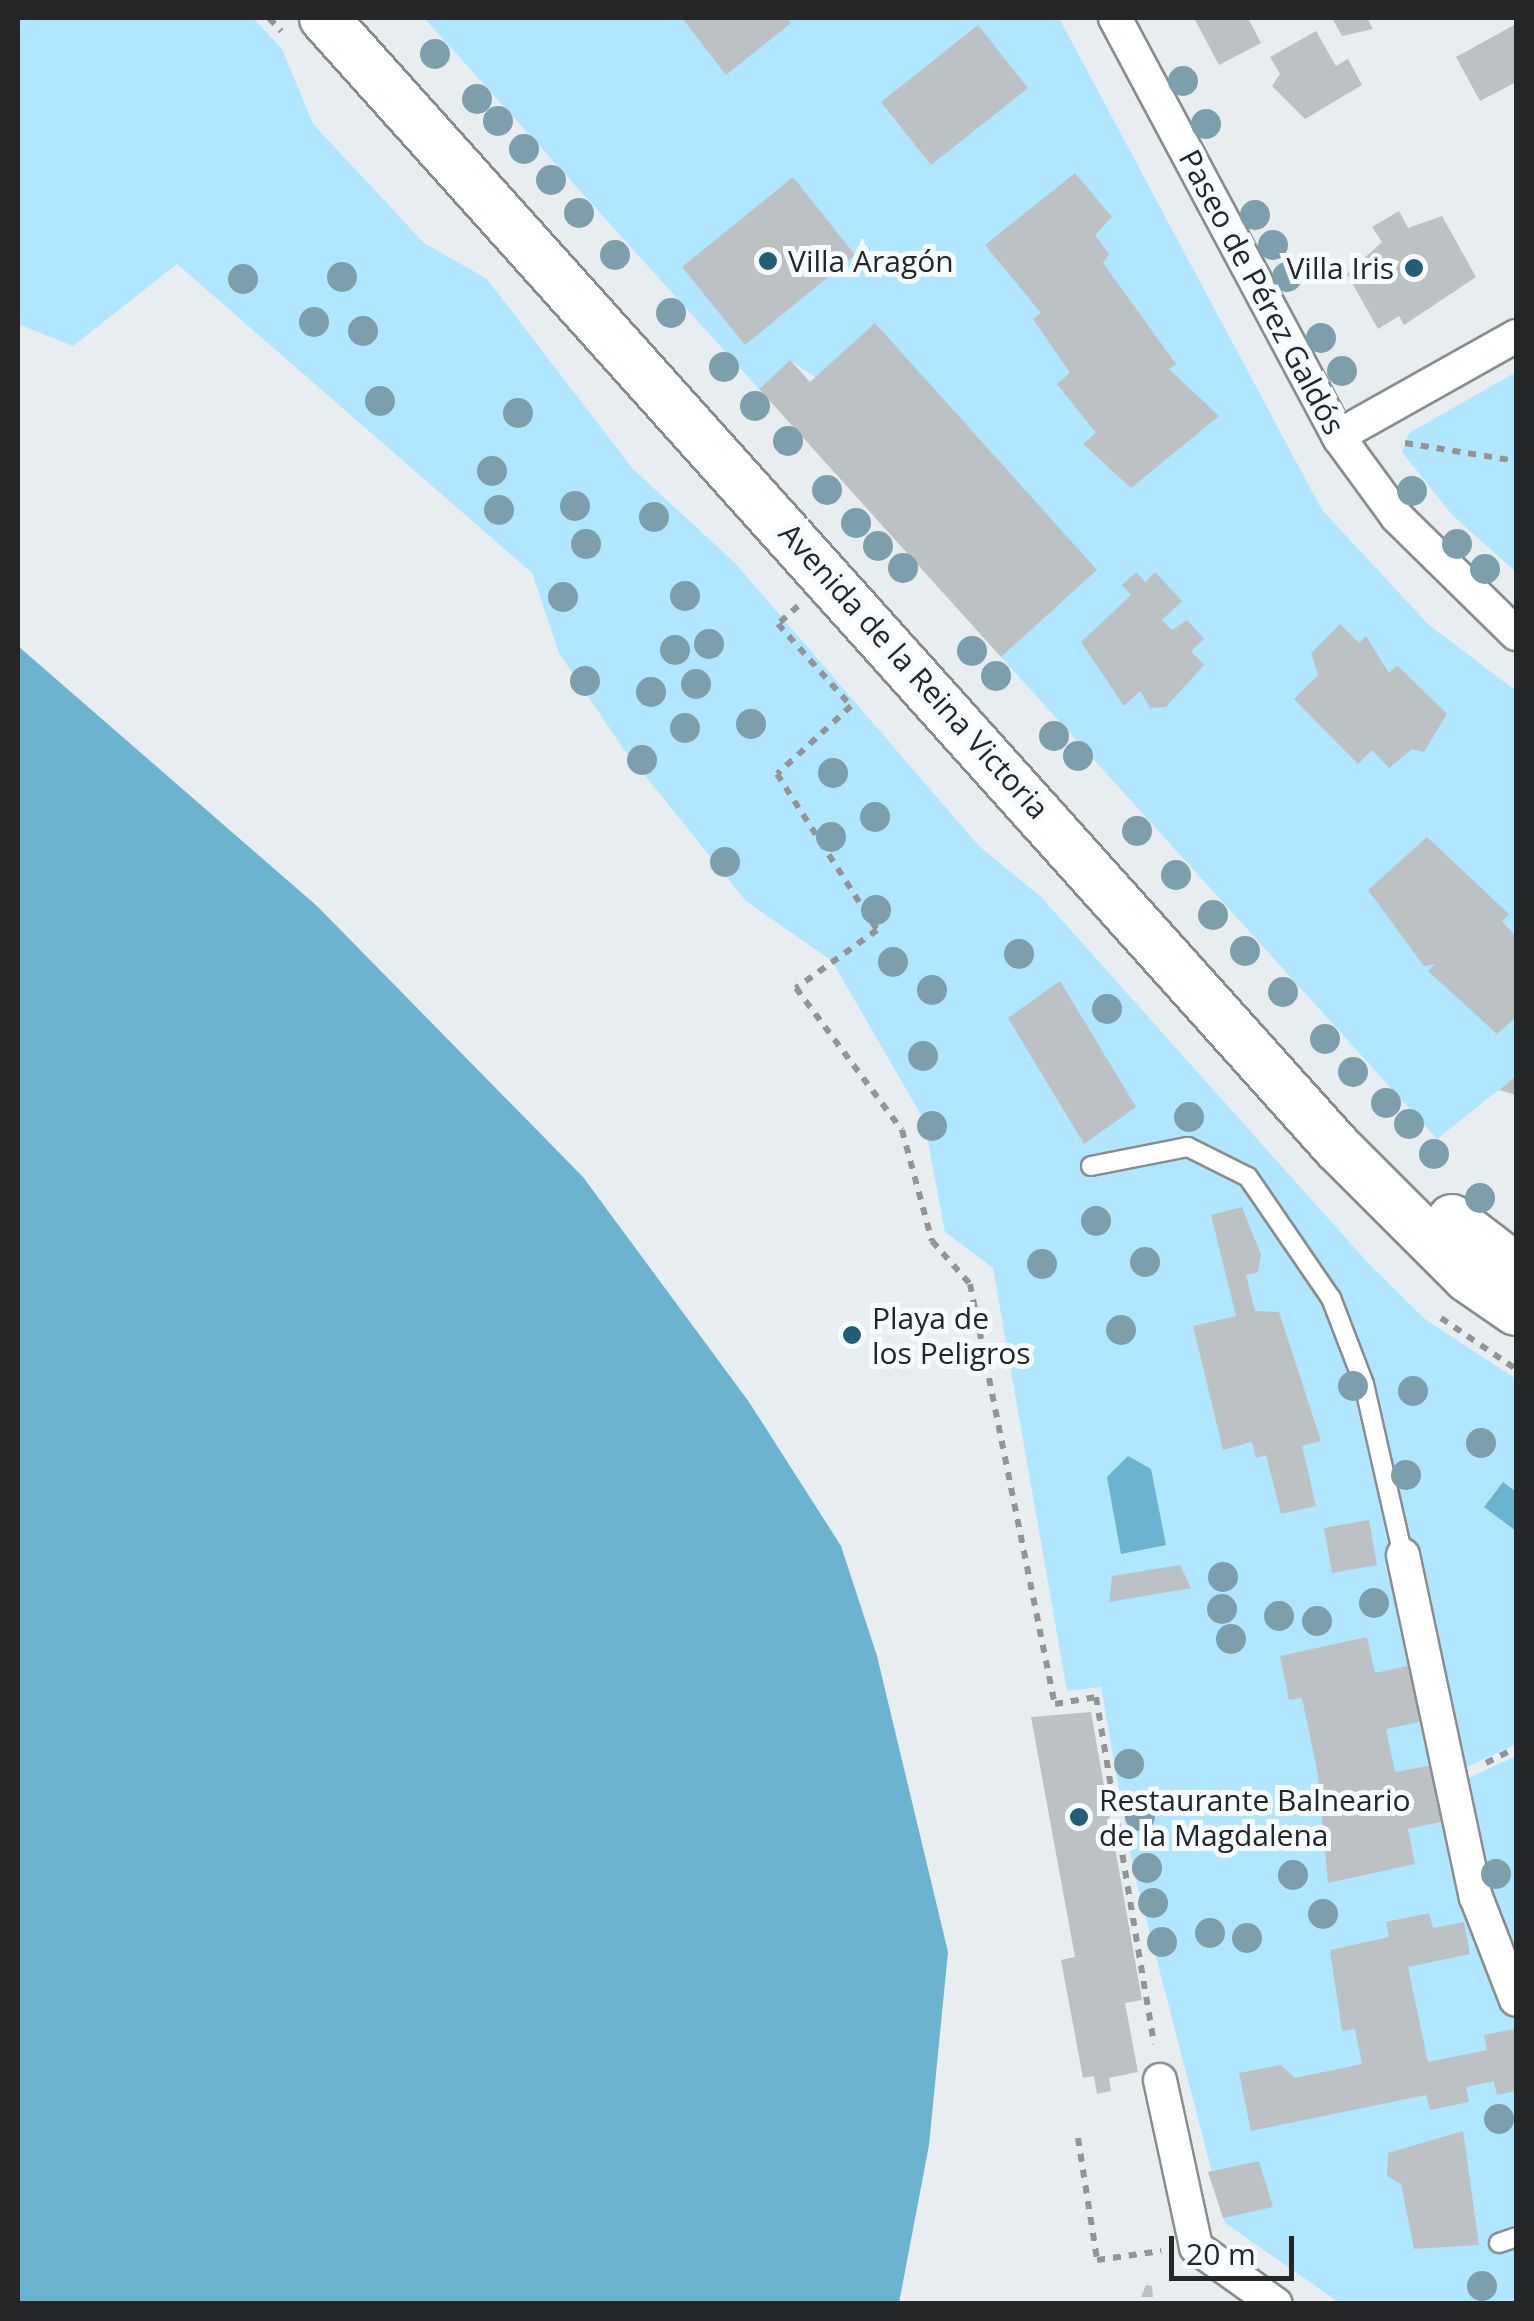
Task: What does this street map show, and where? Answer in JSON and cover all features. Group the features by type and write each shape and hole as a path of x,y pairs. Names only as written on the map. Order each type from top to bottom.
{"main road":[{"name":"Avenida de la Reina Victoria","path":"324,18 1336,1147 1468,1278 1516,1311"},
{"name":"Avenida de la Reina Victoria","path":"357,18 1345,1120 1492,1256 1516,1268"}],"street":[{"name":"Paseo de Pérez Galdós","path":"1115,18 1338,436 1396,517 1516,634"},
{"path":"1338,436 1516,336"},
{"path":"1403,1555 1476,1897 1516,2000"},
{"path":"1160,2080 1196,2247 1276,2304"}],"lane":[{"path":"1091,1166 1188,1147 1248,1177 1332,1298 1364,1384 1403,1555"}],"path":[{"path":"1405,442 1516,461"},
{"path":"798,606 778,624 851,706 777,774 876,930 796,988 902,1130 932,1241 970,1284 1055,1704 1096,1697 1160,2080"},
{"path":"1078,2138 1097,2260 1126,2256"}],"shaded area":[{"path":"18,18 253,18 282,49 313,124 424,243 487,279 632,468 735,563 979,846 1041,897 1370,1265 1425,1319 1516,1379 1516,1744 1465,1768 1421,1551 1390,1558 1463,1912 1516,2024 1516,2303 1340,2303 1225,2223 1133,1868 1101,1687 1067,1691 993,1268 945,1232 924,1120 832,961 746,901 622,747 559,653 532,573 177,264 73,346 18,324"},
{"path":"424,18 1059,18 1322,510 1428,624 1516,691 1516,1076 1437,1139 1001,657 1097,570 790,360 759,389"},
{"path":"1516,372 1516,572 1452,515 1402,452 1409,433"},
{"path":"18,646 317,906 583,1177 749,1402 841,1546 877,1656 948,1952 929,2145 899,2303 18,2303"},
{"path":"1128,1456 1151,1469 1166,1545 1121,1554 1107,1477"},
{"path":"1503,1482 1516,1492 1516,1531 1484,1507"},
{"path":"1516,1756 1516,1949 1491,1892 1468,1778"}],"building":[{"path":"682,18 787,18 791,23 726,75"},
{"path":"1194,18 1248,18 1261,43 1219,65"},
{"path":"1332,18 1367,18 1373,29 1342,36"},
{"path":"1516,24 1516,82 1480,101 1456,57"},
{"path":"978,25 1028,88 931,165 881,102"},
{"path":"1316,31 1336,66 1348,59 1362,85 1305,119 1272,86 1280,74 1270,57"},
{"path":"1075,173 1112,217 1095,235 1109,254 1103,263 1176,364 1169,369 1219,416 1131,488 1083,444 1096,433 1057,384 1070,373 1033,319 1041,313 985,245"},
{"name":"Villa Aragón","path":"793,177 855,255 745,345 682,267"},
{"name":"Villa Iris","path":"1399,211 1408,228 1442,216 1476,277 1404,325 1399,316 1378,329 1347,274 1382,242 1372,227"},
{"path":"875,323 1097,570 1001,657 759,389 790,360 810,382"},
{"path":"1136,572 1145,582 1155,572 1182,601 1162,620 1172,630 1187,620 1204,639 1191,651 1204,665 1166,707 1150,708 1140,691 1124,706 1081,642 1131,595 1122,585"},
{"path":"1340,624 1359,643 1366,636 1389,673 1397,665 1447,714 1424,752 1412,749 1389,768 1372,750 1358,764 1294,699 1318,675 1311,653"},
{"path":"1427,837 1509,914 1502,921 1516,937 1516,1017 1497,1034 1428,971 1435,964 1424,966 1368,890"},
{"path":"1060,981 1136,1107 1084,1144 1008,1018"},
{"path":"1516,1076 1516,1095 1499,1090"},
{"path":"1242,1207 1261,1255 1258,1272 1246,1275 1255,1311 1279,1312 1321,1441 1302,1446 1316,1506 1281,1514 1266,1455 1256,1458 1252,1442 1223,1450 1193,1326 1236,1316 1211,1215"},
{"path":"1369,1520 1377,1565 1332,1573 1324,1528"},
{"path":"1180,1565 1191,1588 1109,1602 1112,1576"},
{"path":"1367,1637 1375,1673 1412,1665 1424,1721 1386,1729 1395,1772 1434,1765 1445,1821 1408,1829 1415,1864 1328,1883 1318,1775 1302,1698 1289,1700 1280,1656"},
{"name":"Restaurante Balneario de la Magdalena","path":"1091,1712 1142,2000 1125,2003 1138,2072 1109,2078 1111,2091 1097,2094 1094,2076 1083,2078 1061,1960 1075,1957 1031,1717"},
{"path":"1429,1913 1433,1928 1464,1922 1470,1954 1408,1967 1428,2062 1487,2050 1484,2035 1514,2029 1516,2091 1497,2095 1494,2081 1466,2087 1469,2102 1430,2110 1426,2095 1251,2131 1239,2073 1281,2065 1295,2078 1362,2064 1355,2029 1342,2031 1330,1950 1389,1937 1386,1922"},
{"path":"1463,2131 1479,2245 1414,2249 1401,2184 1387,2176 1388,2153"},
{"path":"1259,2161 1273,2207 1223,2218 1208,2172"},
{"path":"1146,2285 1152,2286 1153,2297 1141,2297"}],"place":[{"name":"Villa Aragón","path":"768,261"},
{"name":"Villa Iris","path":"1414,268"},
{"name":"Playa de los Peligros","path":"852,1335"},
{"name":"Restaurante Balneario de la Magdalena","path":"1079,1817"}]}
